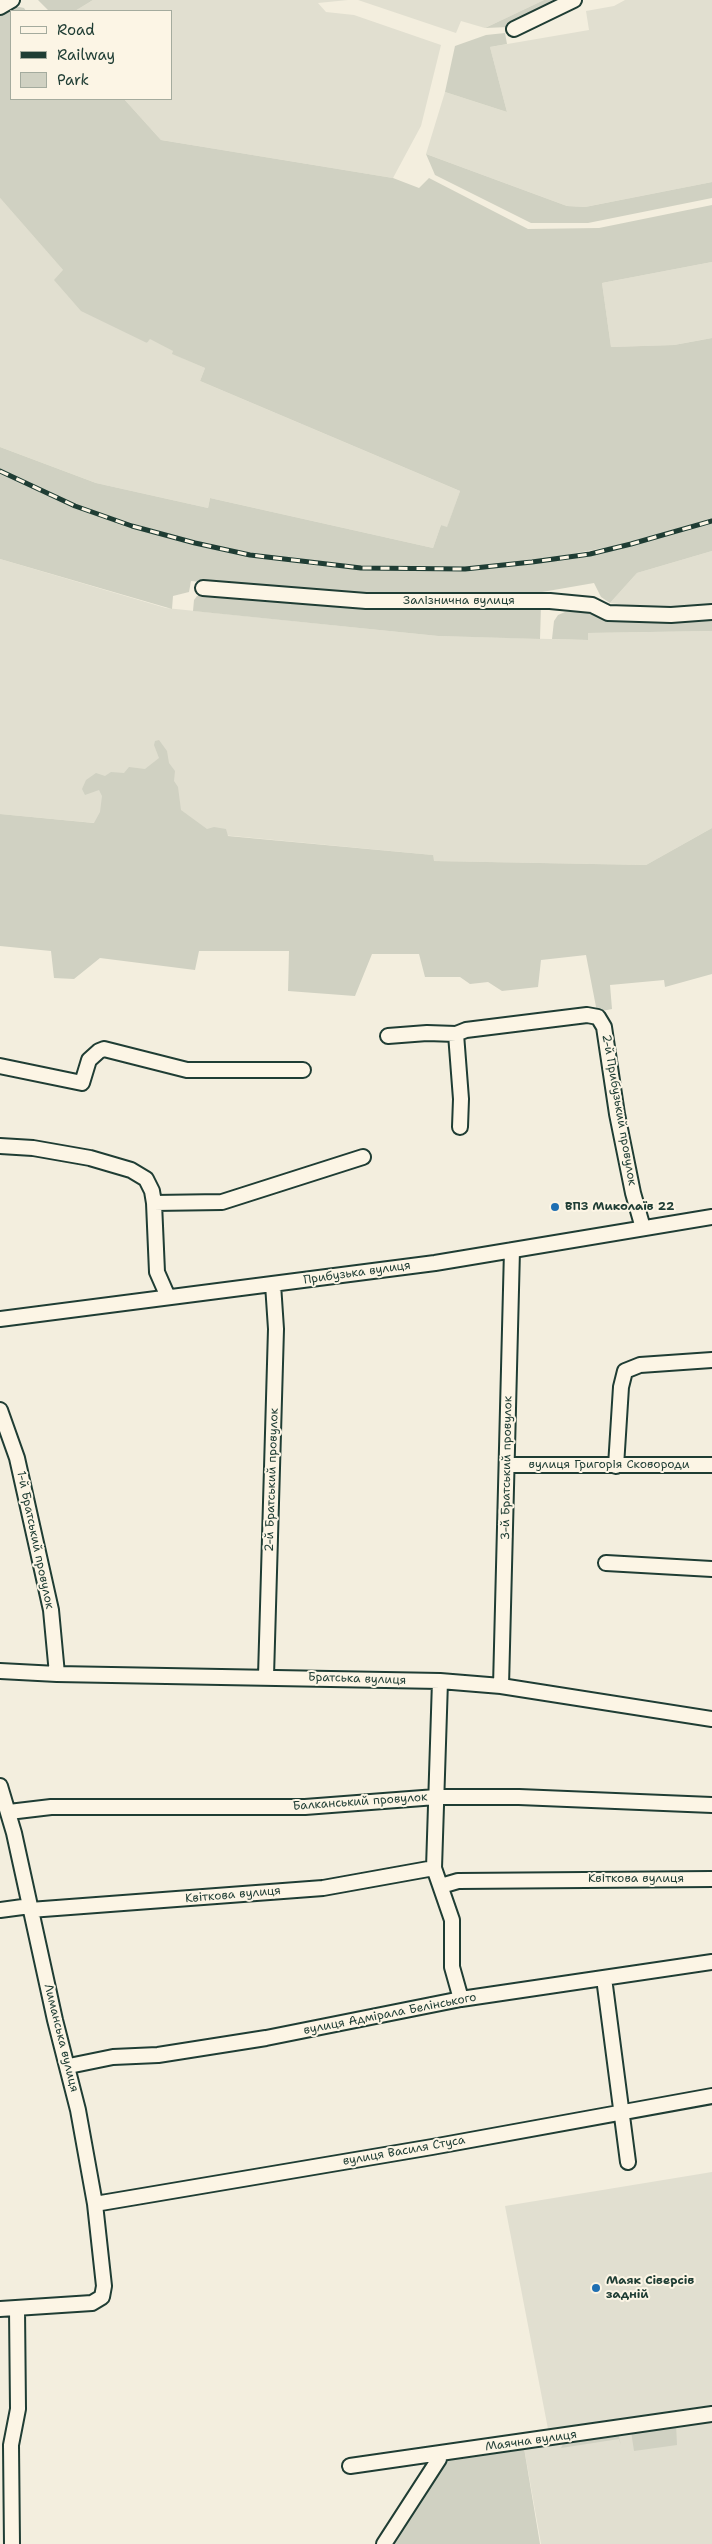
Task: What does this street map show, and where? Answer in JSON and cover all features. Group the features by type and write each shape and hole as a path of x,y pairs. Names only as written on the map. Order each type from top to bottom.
{"street":[{"path":"0,7 12,0"},
{"path":"514,29 574,0"},
{"name":"Залізнична вулиця","path":"204,588 366,601 550,601 592,605 608,613 671,615 712,612"},
{"name":"2-й Прибузький провулок","path":"388,1036 428,1033 456,1034 466,1030 510,1024 587,1015 598,1017 604,1026 616,1106 633,1193 643,1228"},
{"path":"456,1034 461,1100 460,1127"},
{"path":"0,1066 82,1083 89,1060 93,1055 104,1049 118,1051 186,1070 304,1070"},
{"path":"0,1146 33,1148 90,1158 142,1175 149,1182 154,1203 156,1264 159,1280 168,1297"},
{"path":"154,1203 222,1202 364,1157"},
{"name":"Прибузька вулиця","path":"0,1319 273,1284 512,1250 712,1217"},
{"name":"3-й Братський провулок","path":"501,1686 512,1250"},
{"name":"2-й Братський провулок","path":"266,1676 276,1329 273,1284"},
{"path":"616,1466 621,1387 625,1371 640,1365 712,1360"},
{"name":"1-й Братський провулок","path":"0,1410 17,1458 51,1610 57,1674"},
{"name":"вулиця Григорія Сковороди","path":"507,1464 712,1465"},
{"path":"606,1563 712,1569"},
{"name":"Братська вулиця","path":"0,1671 57,1674 266,1676 440,1681 501,1686 712,1719"},
{"path":"440,1681 434,1868 452,1920 452,1967 461,1999"},
{"name":"Лиманська вулиця","path":"0,1786 9,1812 55,2020 69,2066 95,2204 104,2293 99,2301 92,2304 17,2309"},
{"name":"Балканський провулок","path":"9,1812 51,1808 305,1808 436,1797 520,1797 712,1805"},
{"name":"Квіткова вулиця","path":"0,1910 323,1888 434,1868"},
{"name":"Квіткова вулиця","path":"441,1886 458,1881 712,1878"},
{"name":"вулиця Адмірала Белінського","path":"69,2066 113,2057 158,2055 266,2038 461,1999 712,1962"},
{"path":"604,1978 623,2111 628,2162"},
{"name":"вулиця Василя Стуса","path":"95,2204 432,2147 712,2096"},
{"path":"0,2309 17,2309 18,2409 11,2445 12,2544"},
{"name":"Маячна вулиця","path":"350,2466 712,2414"},
{"path":"384,2544 439,2459 440,2454"}],"shaded area":[{"path":"93,0 348,0 318,3 326,12 354,15 441,45 421,126 393,178 161,140 125,100 172,100 172,10 77,10"},
{"path":"358,0 544,0 485,28 461,21 456,33"},
{"path":"625,0 712,0 712,182 585,207 567,206 426,154 445,92 507,112 490,47 589,30 586,11 614,6"},
{"path":"0,198 64,271 147,343 150,338 174,351 173,354 205,368 200,381 460,491 447,528 441,525 433,548 210,498 208,508 96,483 0,447"},
{"path":"712,262 712,338 674,345 611,347 602,283"},
{"path":"0,470 75,505 195,543 250,554 361,568 465,568 533,561 590,553 671,533 712,520 712,522 632,545 590,554 533,563 465,570 361,569 308,565 250,556 195,544 75,507"},
{"path":"712,551 712,607 671,610 610,603 637,573"},
{"path":"0,559 166,608 438,636 587,640 588,633 712,631 712,828 646,865 433,861 433,855 0,814"},
{"path":"712,2172 712,2405 548,2429 505,2206"},
{"path":"712,2418 712,2544 541,2544 524,2448"}],"green space":[{"path":"38,0 93,0 77,10 48,10"},
{"path":"544,0 563,0 509,27 485,28"},
{"path":"15,6 25,10 10,10 10,100 125,100 161,140 393,178 419,188 429,178 528,229 599,228 712,205 712,262 602,283 611,347 674,345 712,338 712,520 631,543 533,561 465,568 361,568 250,554 195,543 75,505 0,470 0,447 96,483 208,508 210,498 433,548 441,525 447,527 460,491 200,381 205,368 172,354 173,351 150,339 147,343 81,311 54,280 63,270 0,198 0,12"},
{"path":"505,33 507,44 490,47 507,112 445,92 455,46 486,35"},
{"path":"426,154 567,206 585,207 712,182 712,198 588,223 531,223 435,175"},
{"path":"0,472 75,507 132,526 195,544 308,565 411,571 493,567 590,554 671,535 712,522 712,551 637,573 610,603 601,597 594,583 519,596 366,596 191,581 189,592 173,596 172,609 0,559"},
{"path":"206,592 541,606 540,639 438,636 193,611 194,600 197,596"},
{"path":"565,612 591,612 601,618 671,620 712,617 712,631 588,633 588,640 552,639 554,621 558,615"},
{"path":"159,740 167,751 169,763 175,771 174,781 178,787 181,810 207,829 214,827 226,829 228,836 433,855 434,861 646,865 712,828 712,974 665,987 664,980 610,985 612,1009 597,1012 586,955 541,960 538,987 502,991 488,982 470,984 460,977 425,977 419,954 372,954 355,996 288,991 289,951 199,951 195,970 100,958 74,979 54,978 51,951 0,946 0,814 94,823 100,812 102,796 99,790 85,795 82,789 86,780 96,773 105,776 111,772 124,773 129,767 145,769 159,758 154,745 155,741"},
{"path":"676,2424 677,2445 634,2451 631,2431"},
{"path":"618,2433 621,2445 619,2439 561,2448 564,2442"},
{"path":"524,2448 540,2544 387,2544 444,2460"}],"railway":[{"path":"0,471 75,506 132,526 195,543 250,555 361,568 465,569 532,562 590,554 712,521"}],"place":[{"name":"ВПЗ Миколаїв 22","path":"555,1207"},
{"name":"Маяк Сіверсів задній","path":"596,2288"}]}
